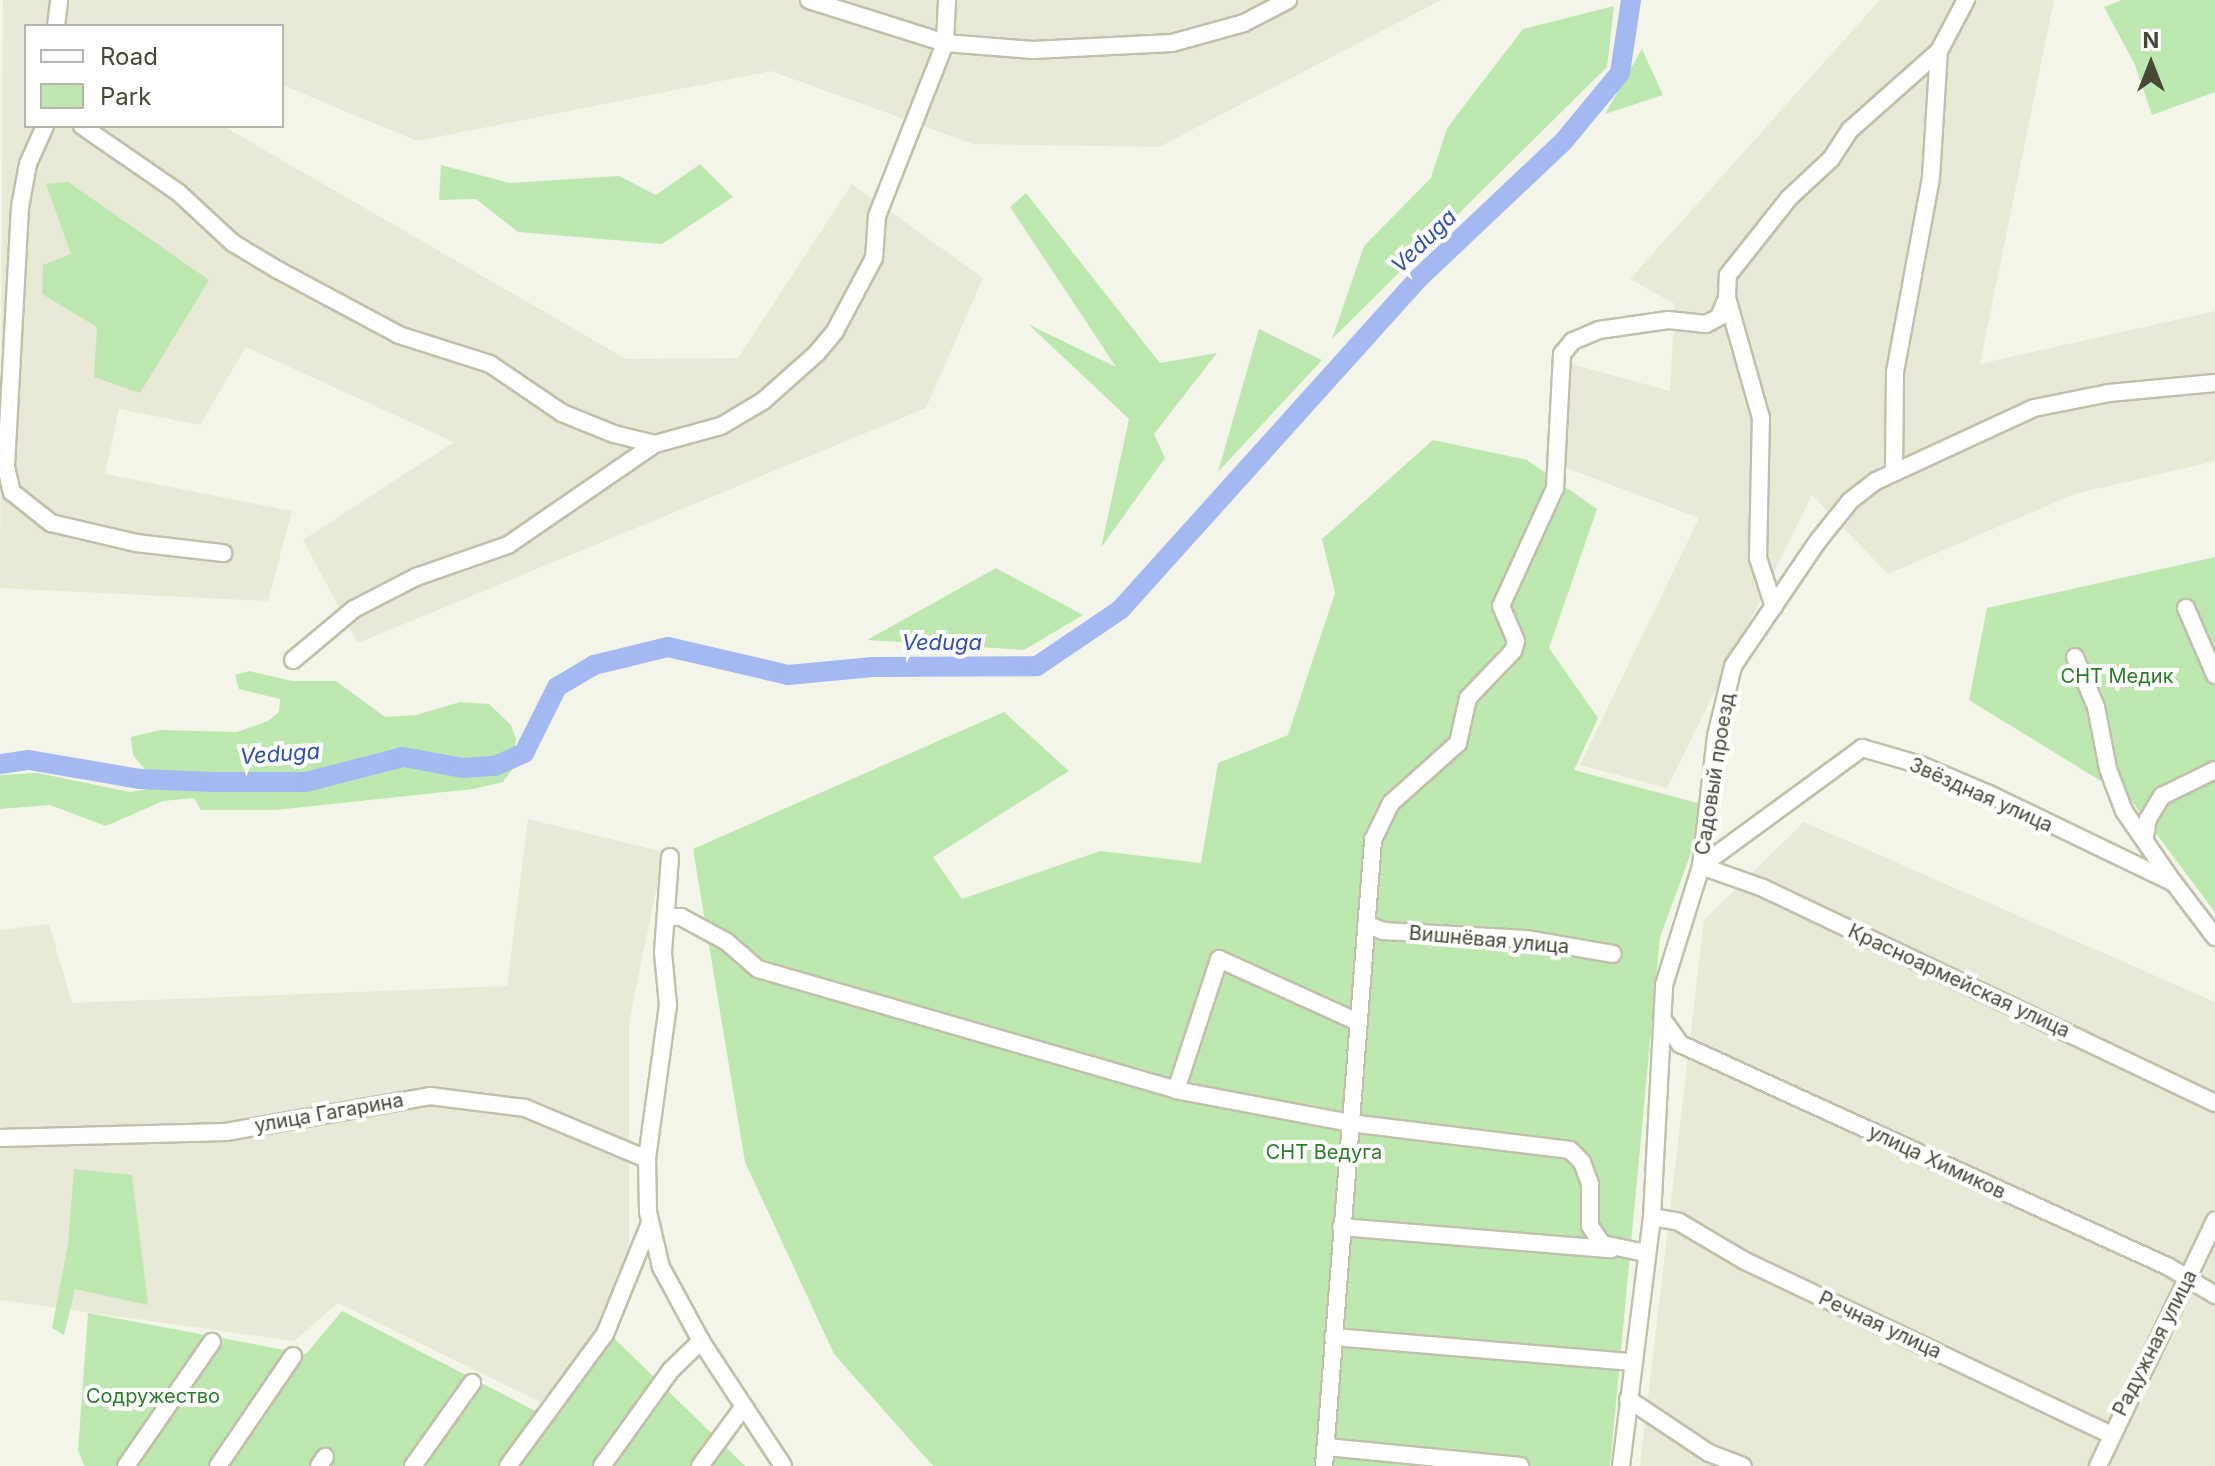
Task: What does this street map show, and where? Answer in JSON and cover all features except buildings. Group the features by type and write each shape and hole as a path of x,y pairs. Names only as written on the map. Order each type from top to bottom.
{"street":[{"path":"56,24 59,0"},
{"path":"809,0 945,43 1033,50 1172,43 1244,23 1288,0"},
{"path":"293,660 354,609 416,577 508,545 655,444 721,426 763,401 835,331 874,258 877,216 945,43 947,0"},
{"path":"1774,607 1758,558 1761,418 1727,298 1728,275 1779,210 1831,159 1875,103 1939,51 1966,0"},
{"path":"1894,471 1895,372 1933,162 1939,51"},
{"path":"44,128 28,164 20,207 6,467 12,492 51,523 136,543 223,553"},
{"path":"85,128 179,193 233,243 278,270 399,335 490,364 562,413 614,434 655,444"},
{"path":"1324,1466 1373,840 1391,803 1458,743 1468,698 1513,651 1516,641 1501,606 1555,488 1562,354 1573,341 1599,330 1668,320 1706,324 1719,317 1727,298"},
{"name":"Садовый проезд","path":"1621,1466 1652,1217 1666,1024 1664,985 1701,866 1716,736 1733,666 1850,501 1894,471 1943,453 2034,408 2109,393 2215,383"},
{"path":"2186,608 2215,675"},
{"path":"2075,657 2096,707 2108,769 2124,811 2145,837 2174,883"},
{"name":"Звёздная улица","path":"1701,866 1862,748 1921,765 1989,794 2174,883 2215,937"},
{"path":"2145,837 2148,819 2162,796 2215,770"},
{"path":"670,857 663,953 668,1005 647,1159 650,1222 661,1267 701,1341 783,1466"},
{"name":"Красноармейская улица","path":"1701,866 1763,888 2215,1103"},
{"path":"667,917 681,917 727,942 758,969 1176,1090 1350,1123 1570,1150 1590,1184 1590,1226 1602,1244 1615,1250"},
{"name":"Вишнёвая улица","path":"1366,924 1383,931 1526,939 1613,954"},
{"path":"1176,1090 1219,959 1358,1022"},
{"name":"улица Химиков","path":"1666,1024 1680,1044 2169,1267 2215,1295"},
{"name":"улица Гагарина","path":"0,1137 226,1132 367,1104 445,1096 525,1108 647,1159"},
{"name":"Речная улица","path":"1652,1217 1679,1222 1745,1261 2110,1434"},
{"name":"Радужная улица","path":"2098,1466 2110,1434 2215,1221"},
{"path":"508,1466 605,1334 650,1222"},
{"path":"1341,1227 1646,1253"},
{"path":"1333,1337 1633,1362"},
{"path":"602,1466 671,1370 701,1341"},
{"path":"126,1466 212,1342"},
{"path":"218,1466 293,1356"},
{"path":"413,1466 472,1383"},
{"path":"1628,1399 1709,1453 1743,1466"},
{"path":"700,1466 744,1406"},
{"path":"1327,1447 1520,1466"}],"shaded area":[{"path":"3,0 1441,0 1159,147 973,144 771,71 417,141 284,86 284,24 24,24 24,128 226,128 626,359 738,358 852,184 983,278 926,408 358,643 303,540 454,442 246,347 200,425 119,409 105,474 292,511 268,601 0,588"},
{"path":"1880,0 2054,0 1980,364 2215,311 2215,461 2075,494 1888,574 1812,495 1667,788 1580,765 1699,518 1564,467 1568,363 1670,391 1675,304 1630,279"},
{"path":"528,819 664,852 629,1022 629,1295 544,1404 338,1303 294,1341 0,1300 0,930 49,924 72,1003 507,986"},
{"path":"1804,822 2215,1002 2215,1466 1640,1466 1704,920"}],"green space":[{"path":"2122,0 2215,0 2215,92 2152,115 2135,65 2104,7"},
{"path":"1614,6 1607,67 1332,339 1364,246 1431,178 1447,128 1523,29"},
{"path":"1642,49 1663,95 1605,114"},
{"path":"700,164 733,197 662,244 518,232 476,199 439,200 441,165 510,183 619,176 656,195"},
{"path":"68,182 209,280 140,393 94,377 97,327 42,294 43,265 71,254 46,184"},
{"path":"1026,193 1160,363 1217,353 1154,434 1165,458 1101,548 1129,419 1028,324 1116,367 1010,207"},
{"path":"1259,329 1322,360 1218,472"},
{"name":"СНТ Ведуга","path":"1433,440 1527,460 1597,509 1549,648 1598,718 1574,770 1701,804 1691,853 1660,937 1610,1466 933,1466 834,1354 745,1162 693,849 1004,712 1069,771 933,857 962,899 1100,851 1201,863 1218,763 1288,735 1335,593 1322,539"},
{"name":"СНТ Медик","path":"2215,557 2215,912 2130,799 1969,700 1987,608"},
{"path":"996,568 1083,615 1024,650 867,640"},
{"path":"249,671 292,681 336,681 385,717 416,715 460,702 489,704 511,725 516,739 512,770 503,782 473,789 275,810 201,810 194,798 163,801 106,826 50,805 0,809 0,775 38,773 130,792 160,787 133,755 131,737 160,730 237,732 268,721 279,712 280,699 239,689 235,675"},
{"path":"74,1169 132,1175 148,1305 75,1289 64,1335 52,1328 68,1244"},
{"name":"Содружество","path":"342,1311 551,1419 613,1337 745,1466 84,1466 78,1450 88,1313 306,1354"}],"waterway":[{"name":"Veduga","path":"0,764 29,760 140,779 213,782 306,782 403,757 463,768 495,766 524,753 557,687 594,665 668,647 788,675 873,667 1037,666 1120,610 1419,278 1563,142 1620,73 1631,0"}]}
